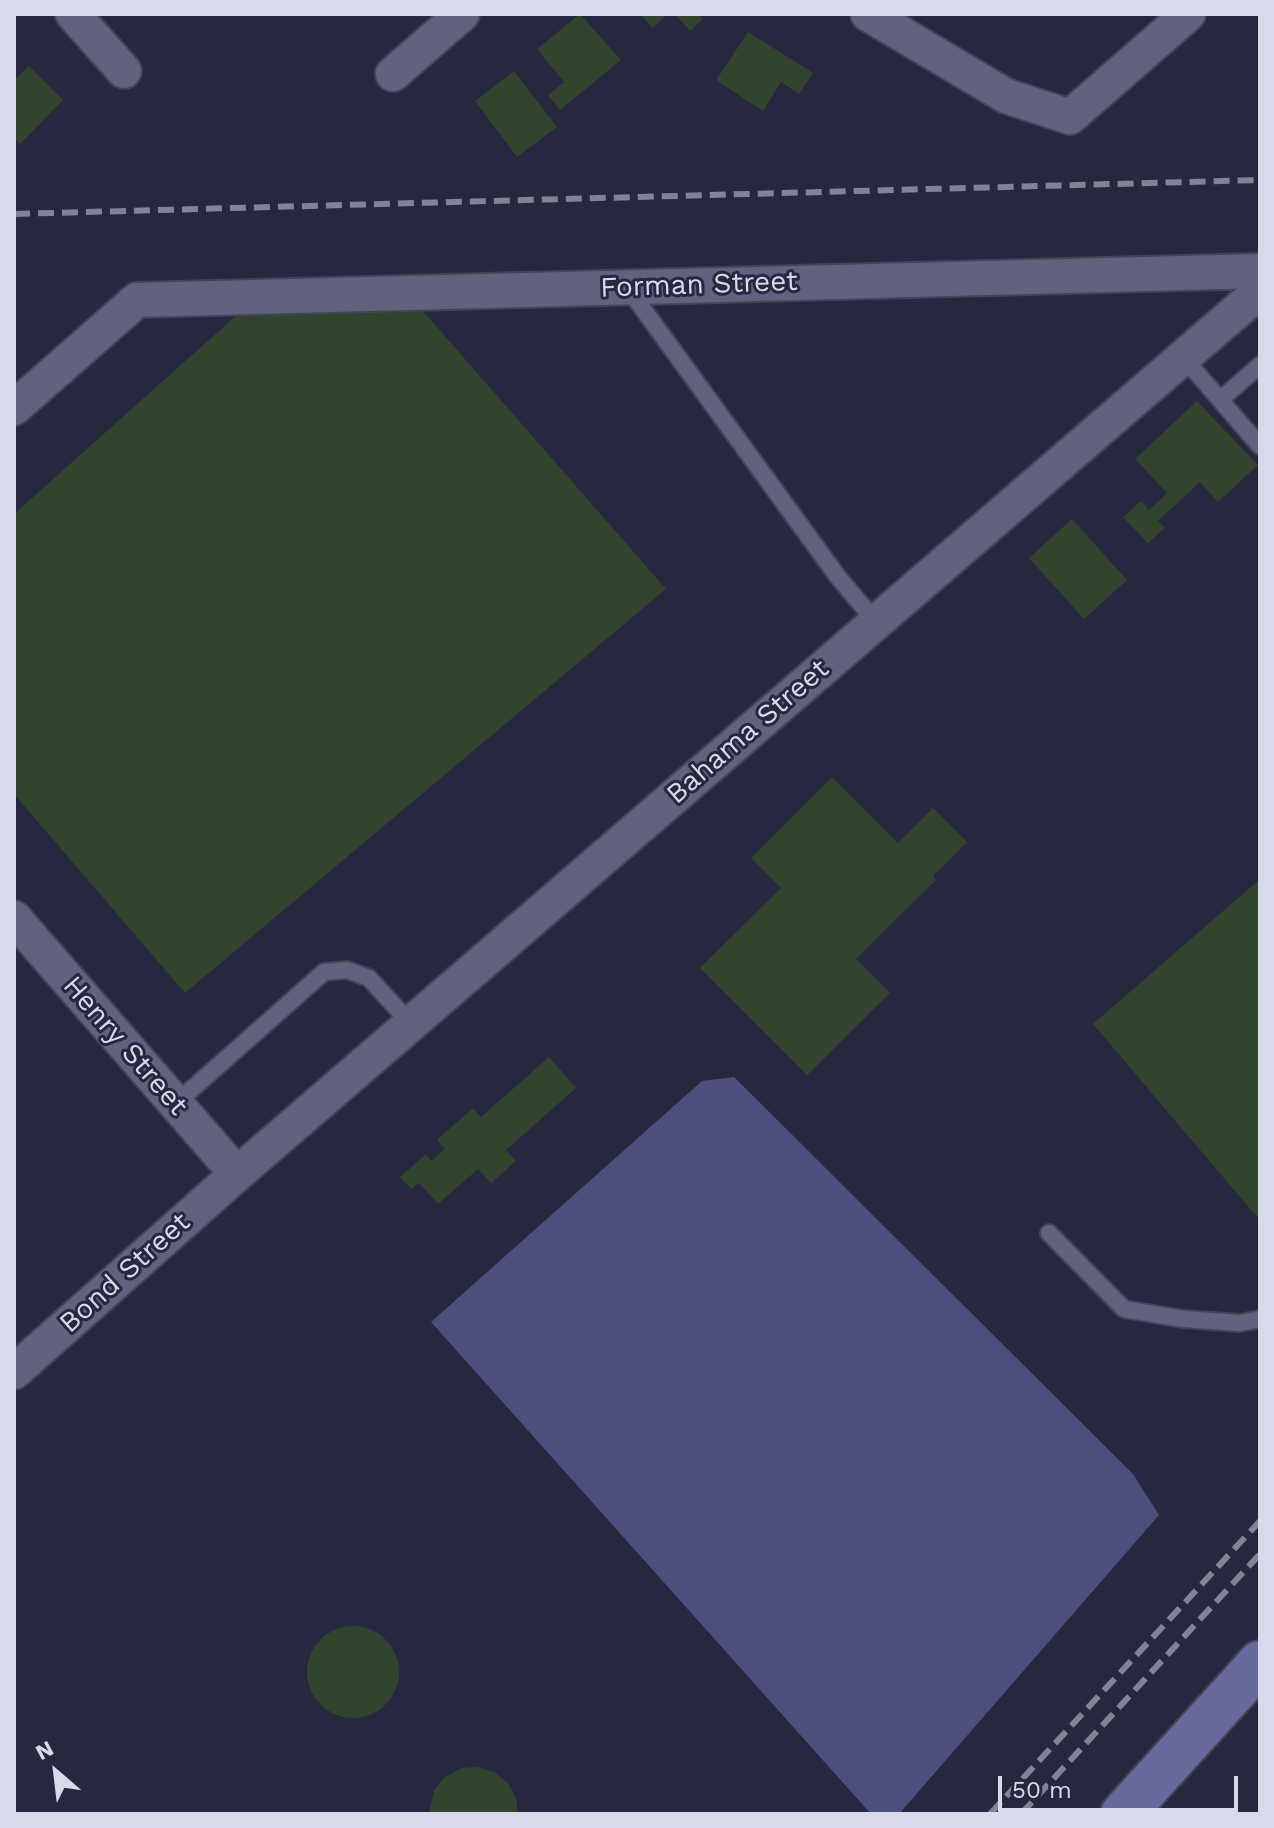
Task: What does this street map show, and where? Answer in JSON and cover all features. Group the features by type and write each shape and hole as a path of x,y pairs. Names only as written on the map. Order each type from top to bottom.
{"main road":[{"path":"1123,1814 1260,1663"}],"street":[{"path":"73,14 124,71"},
{"path":"393,74 462,14"},
{"path":"868,14 1006,96 1070,117 1188,14"},
{"name":"Forman Street","path":"14,408 137,300 1260,271"},
{"name":"Bahama Street","path":"237,1174 1260,291"},
{"name":"Henry Street","path":"14,918 237,1174"},
{"name":"Bond Street","path":"14,1372 237,1174"}],"lane":[{"path":"627,287 838,577 876,622"},
{"path":"1183,357 1260,446"},
{"path":"1220,400 1260,365"},
{"path":"175,1104 324,972 347,970 369,978 411,1024"},
{"path":"1049,1233 1124,1309 1183,1319 1240,1323 1260,1319"}],"shaded area":[{"path":"734,1077 1133,1474 1159,1515 899,1814 871,1814 431,1322 702,1081"}],"building":[{"path":"580,14 621,60 560,110 548,95 564,82 537,49"},
{"path":"640,14 668,14 652,28"},
{"path":"675,14 698,14 703,19 690,31"},
{"path":"748,32 813,73 799,94 781,82 763,111 716,80"},
{"path":"29,66 63,100 20,144 14,138 14,80"},
{"path":"514,71 557,127 517,157 475,101"},
{"path":"422,310 666,589 185,993 14,794 14,514 238,314"},
{"path":"1197,401 1258,465 1218,502 1200,482 1158,521 1165,528 1148,543 1123,517 1141,501 1149,510 1167,493 1135,459"},
{"path":"1072,519 1127,580 1084,619 1029,558"},
{"path":"832,777 898,843 933,808 967,842 933,876 936,880 856,959 890,993 807,1075 700,968 781,888 751,858"},
{"path":"1260,879 1260,1215 1257,1217 1093,1024"},
{"path":"549,1057 576,1088 506,1150 516,1161 491,1183 478,1169 438,1204 419,1183 411,1189 400,1177 426,1154 431,1161 445,1149 437,1140 473,1108 481,1117"},
{"path":"353,1626 371,1629 386,1639 396,1654 399,1672 396,1690 386,1705 371,1715 353,1718 335,1715 320,1705 310,1690 307,1672 310,1654 320,1639 335,1629"},
{"path":"478,1767 494,1772 508,1783 516,1798 518,1814 429,1814 434,1790 445,1777 461,1768"}],"railway":[{"path":"14,214 1260,180"},
{"path":"990,1814 1260,1521"},
{"path":"1021,1814 1260,1554"}]}
